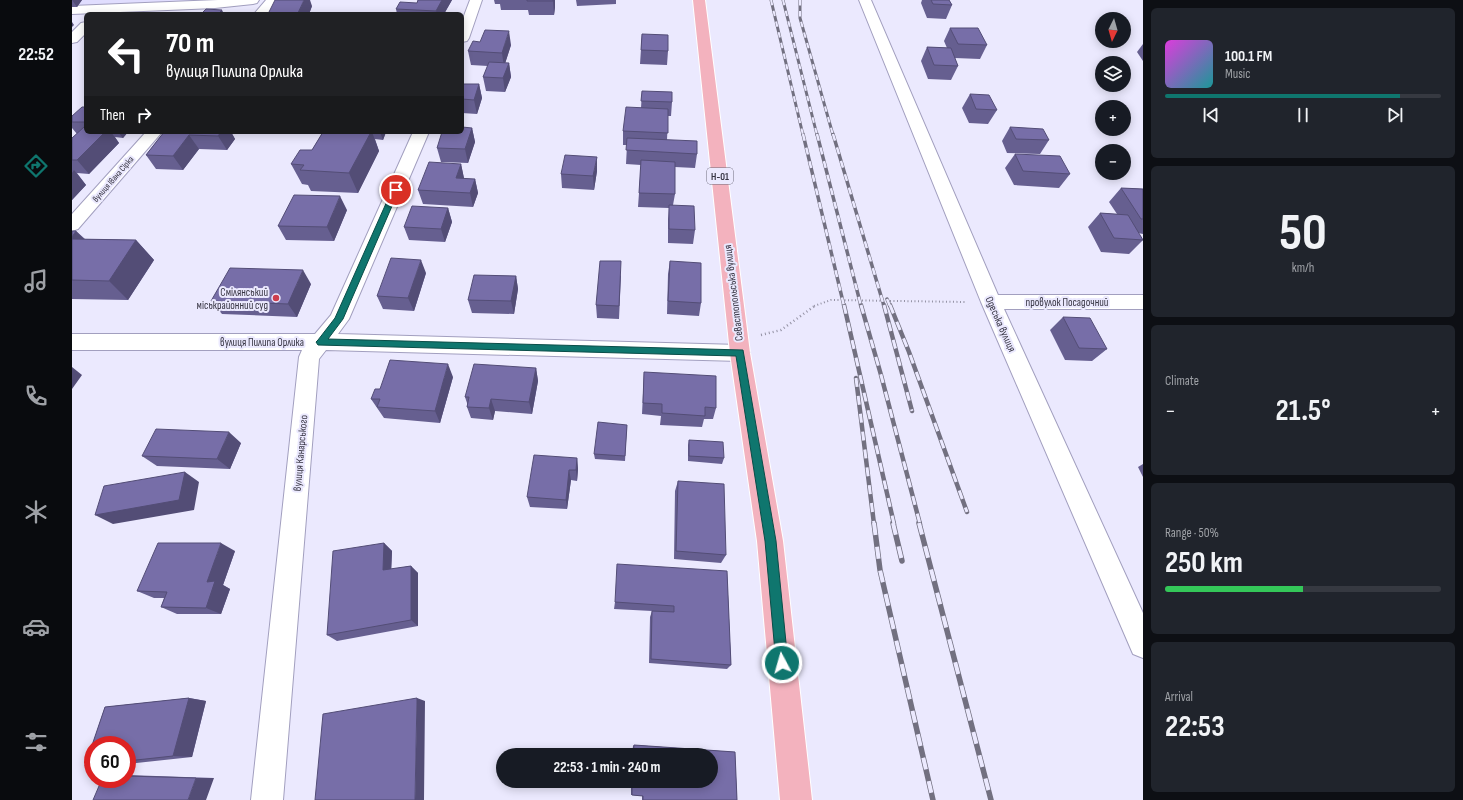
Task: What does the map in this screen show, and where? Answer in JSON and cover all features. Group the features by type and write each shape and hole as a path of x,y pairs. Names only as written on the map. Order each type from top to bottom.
{"main road":[{"name":"Севастопольська вулиця","path":"699,0 740,353 770,541 796,800"}],"street":[{"path":"72,10 103,11 215,4 253,0"},
{"path":"262,12 272,0"},
{"path":"464,33 476,0"},
{"name":"Одеська вулиця","path":"865,0 991,302 1143,644"},
{"path":"72,39 84,28"},
{"name":"вулиця Івана Сірка","path":"72,225 152,134"},
{"name":"вулиця Канарського","path":"266,800 309,357 339,319 420,134"},
{"name":"провулок Посадочний","path":"991,302 1143,302"},
{"name":"вулиця Пилипа Орлика","path":"72,342 321,342 740,353"}],"path":[{"path":"740,353 753,336 781,330 816,305 831,300 991,302"}],"shaded area":[{"path":"82,0 211,0 209,3 77,7"}],"building":[{"path":"275,0 304,0 298,12 269,12"},
{"path":"418,0 442,0 436,11 396,9 400,2 417,3"},
{"path":"553,0 553,1 527,1"},
{"path":"931,0 949,0 952,5 933,4"},
{"path":"206,9 222,10 220,12 203,12"},
{"path":"950,28 978,28 987,45 958,44"},
{"path":"485,30 509,31 502,53 468,51 473,41 480,42"},
{"path":"642,34 668,35 668,51 641,50"},
{"path":"927,47 951,48 958,66 934,65"},
{"path":"489,62 509,63 503,78 483,77"},
{"path":"464,84 479,84 474,100 464,99"},
{"path":"642,91 672,92 672,102 641,101"},
{"path":"970,94 989,95 997,110 976,109"},
{"path":"84,107 84,122 72,122 72,116"},
{"path":"626,107 668,109 668,133 623,131"},
{"path":"84,127 84,134 103,134 77,160 72,160 72,138"},
{"path":"464,127 472,128 465,149 437,148 441,134 464,134"},
{"path":"1010,127 1043,129 1049,140 1016,139"},
{"path":"162,134 220,134 218,136 189,135 173,156 146,155"},
{"path":"322,134 370,134 349,173 300,170 304,165 291,164 300,150 312,150"},
{"path":"627,138 697,141 697,154 626,150"},
{"path":"1015,154 1060,156 1070,174 1023,171"},
{"path":"565,155 597,157 593,176 561,174"},
{"path":"641,160 675,162 675,194 639,193"},
{"path":"429,162 461,164 456,178 475,179 470,193 418,190"},
{"path":"1121,188 1143,189 1143,219 1141,219"},
{"path":"294,195 340,196 327,227 278,226"},
{"path":"669,205 694,206 695,230 669,229"},
{"path":"412,206 448,208 441,229 404,227"},
{"path":"1100,213 1128,215 1143,240 1114,238"},
{"path":"72,231 76,231 72,237"},
{"path":"72,239 136,240 109,281 72,280"},
{"path":"391,258 421,260 408,298 377,296"},
{"path":"600,261 621,261 619,306 596,305"},
{"path":"670,261 701,263 701,303 668,301"},
{"path":"230,268 303,270 288,304 211,301"},
{"path":"474,275 516,276 511,301 468,300"},
{"path":"1063,317 1090,318 1107,349 1079,348"},
{"path":"390,360 448,364 435,411 377,407 380,399 371,399 375,389 380,389"},
{"path":"474,364 536,368 529,402 491,399 489,408 467,407 469,397 465,397"},
{"path":"644,372 716,376 716,408 705,407 705,416 662,413 662,404 643,403"},
{"path":"598,422 627,425 625,456 594,454"},
{"path":"156,429 229,432 217,459 142,456"},
{"path":"689,440 723,442 724,458 689,456"},
{"path":"534,455 577,458 576,470 569,470 566,500 527,497"},
{"path":"185,472 179,500 95,515 104,486"},
{"path":"678,481 724,484 726,555 676,551"},
{"path":"158,543 221,543 207,582 215,581 206,608 161,607 167,592 137,591"},
{"path":"384,543 383,570 411,566 411,620 327,635 333,551"},
{"path":"617,564 727,571 731,665 651,659 652,611 674,612 674,606 615,602"},
{"path":"189,698 173,756 136,760 136,736 95,736 105,707"},
{"path":"417,698 415,800 315,800 323,714"},
{"path":"634,745 677,748 634,748"},
{"path":"718,751 735,752 737,800 643,800 643,796 632,795 632,788 718,788"},
{"path":"136,776 196,778 188,800 93,800 98,788 136,788"}],"railway":[{"path":"771,0 803,135"},
{"path":"783,0 817,135"},
{"path":"800,0 800,18 833,135"},
{"path":"803,134 844,306"},
{"path":"817,134 861,306"},
{"path":"833,134 884,306"},
{"path":"887,299 890,306"},
{"path":"844,305 894,524"},
{"path":"861,305 920,524"},
{"path":"884,305 912,411"},
{"path":"890,305 909,352 967,512"},
{"path":"856,378 874,524"},
{"path":"874,523 880,570 933,800"},
{"path":"893,523 902,561"},
{"path":"919,523 991,800"}],"place":[{"name":"Смілянський міськрайонний суд","path":"276,298"}],"route":[{"path":"396,190 339,319 321,342 740,353 770,541 782,663"}]}
